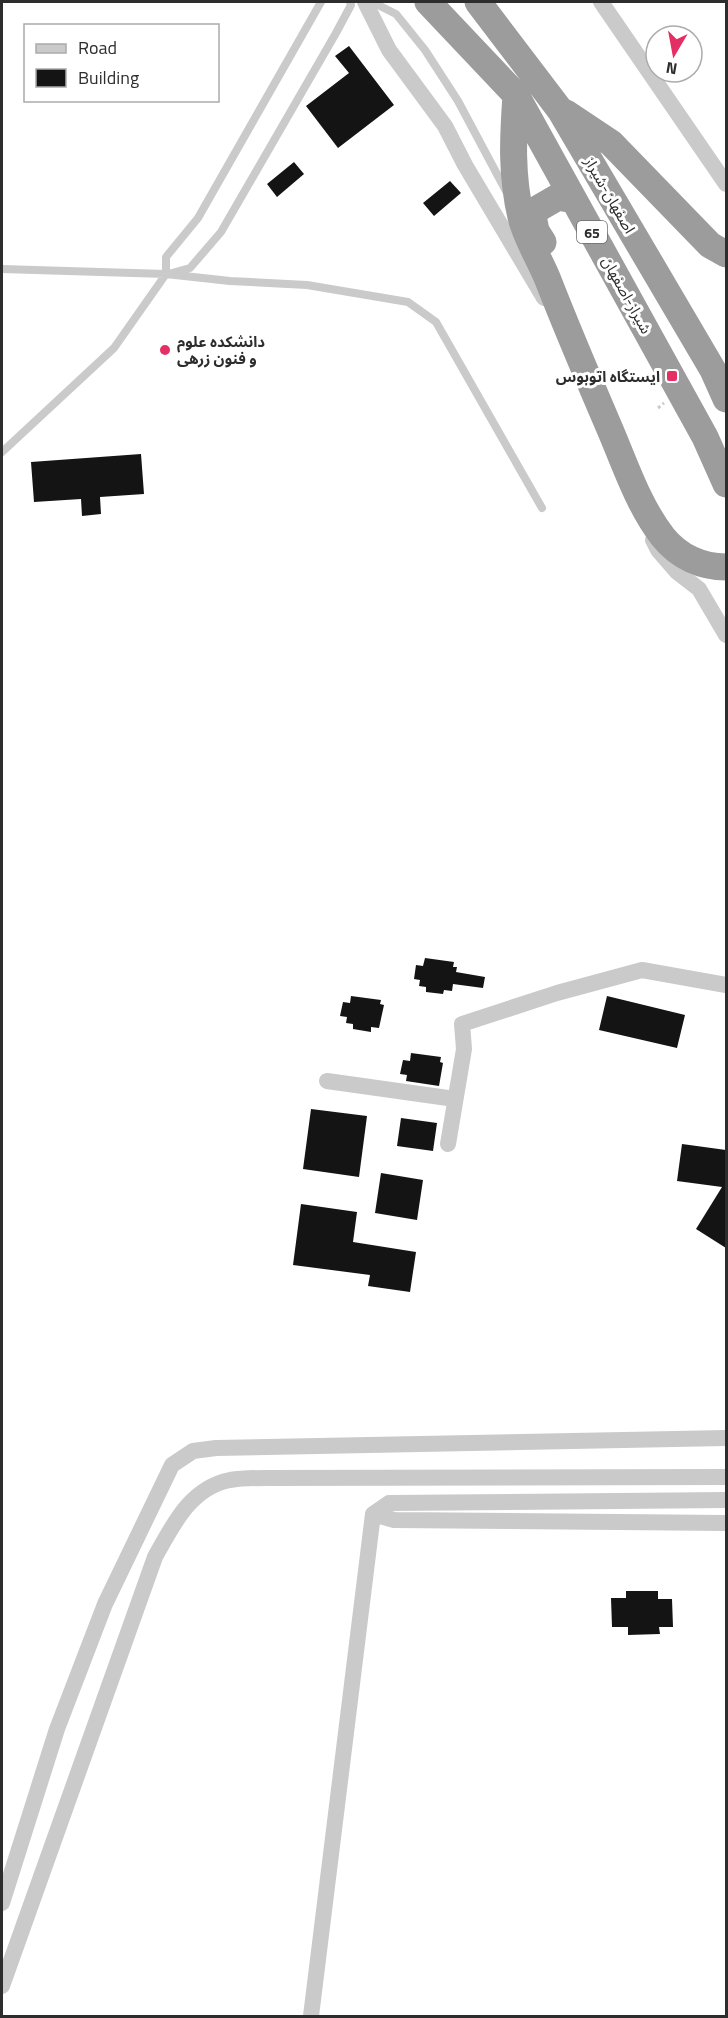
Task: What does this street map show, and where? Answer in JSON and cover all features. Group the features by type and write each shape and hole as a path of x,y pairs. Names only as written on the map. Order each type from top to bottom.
{"highway":[{"name":"شیراز-اصفهان","path":"428,2 516,95 705,437 726,484"},
{"name":"اصفهان-شیراز","path":"478,2 560,110 713,370 726,399"},
{"path":"516,95 512,160 521,219 542,263 561,316 629,476 664,538 695,562 711,567 726,567"},
{"path":"560,110 611,143 710,245 726,254"},
{"path":"574,200 558,197 539,208 533,216 536,231 568,297 651,492 666,518 684,536 703,546 726,549"}],"street":[{"path":"365,2 389,50 445,126 507,237 543,294 658,549 677,572 699,589 726,635"},
{"path":"601,2 726,184"},
{"path":"448,1144 464,1049 462,1024 556,993 642,970 726,985"},
{"path":"327,1081 455,1099"},
{"path":"2,1903 57,1730 105,1604 172,1465 193,1451 228,1448 726,1438"},
{"path":"2,1986 155,1557 183,1507 206,1489 229,1480 267,1478 726,1477"},
{"path":"311,2016 373,1514 389,1503 726,1500"},
{"path":"373,1514 394,1520 726,1523"}],"lane":[{"path":"2,452 114,348 166,274 166,257 198,218 321,2"},
{"path":"166,274 190,268 220,232 336,33 351,5 350,2"},
{"path":"365,2 378,4 396,14 425,50 458,101 521,219"},
{"path":"2,269 166,274 230,281 308,285 408,302 436,322 542,508"}],"building":[{"path":"349,46 394,105 338,148 306,106 349,73 335,56"},
{"path":"294,162 304,174 277,197 267,184"},
{"path":"450,181 461,193 434,216 423,203"},
{"path":"141,454 144,494 100,497 101,514 82,516 81,499 34,502 31,462"},
{"path":"425,958 454,962 453,967 457,967 456,972 485,977 483,988 453,984 452,991 444,990 443,994 426,992 426,987 419,986 420,980 414,979 416,965 423,966"},
{"path":"351,996 381,1000 380,1004 384,1005 379,1028 371,1027 371,1032 353,1029 353,1024 346,1023 347,1017 340,1016 343,1002 350,1003"},
{"path":"607,996 685,1015 677,1048 599,1030"},
{"path":"411,1053 441,1057 440,1062 443,1063 439,1086 406,1081 407,1075 400,1074 403,1060 410,1061"},
{"path":"311,1109 367,1116 359,1177 303,1169"},
{"path":"401,1118 437,1123 433,1151 397,1146"},
{"path":"682,1144 726,1150 726,1248 696,1229 722,1187 677,1181"},
{"path":"381,1173 423,1180 417,1220 375,1213"},
{"path":"301,1204 357,1212 353,1242 416,1252 410,1292 368,1286 370,1275 293,1265"},
{"path":"626,1591 658,1591 658,1599 672,1599 673,1627 659,1627 660,1634 628,1635 628,1627 612,1627 611,1598 626,1598"}],"place":[{"name":"دانشکده علوم و فنون زرهی","path":"165,350"},
{"name":"ایستگاه اتوبوس","path":"672,376"}]}
